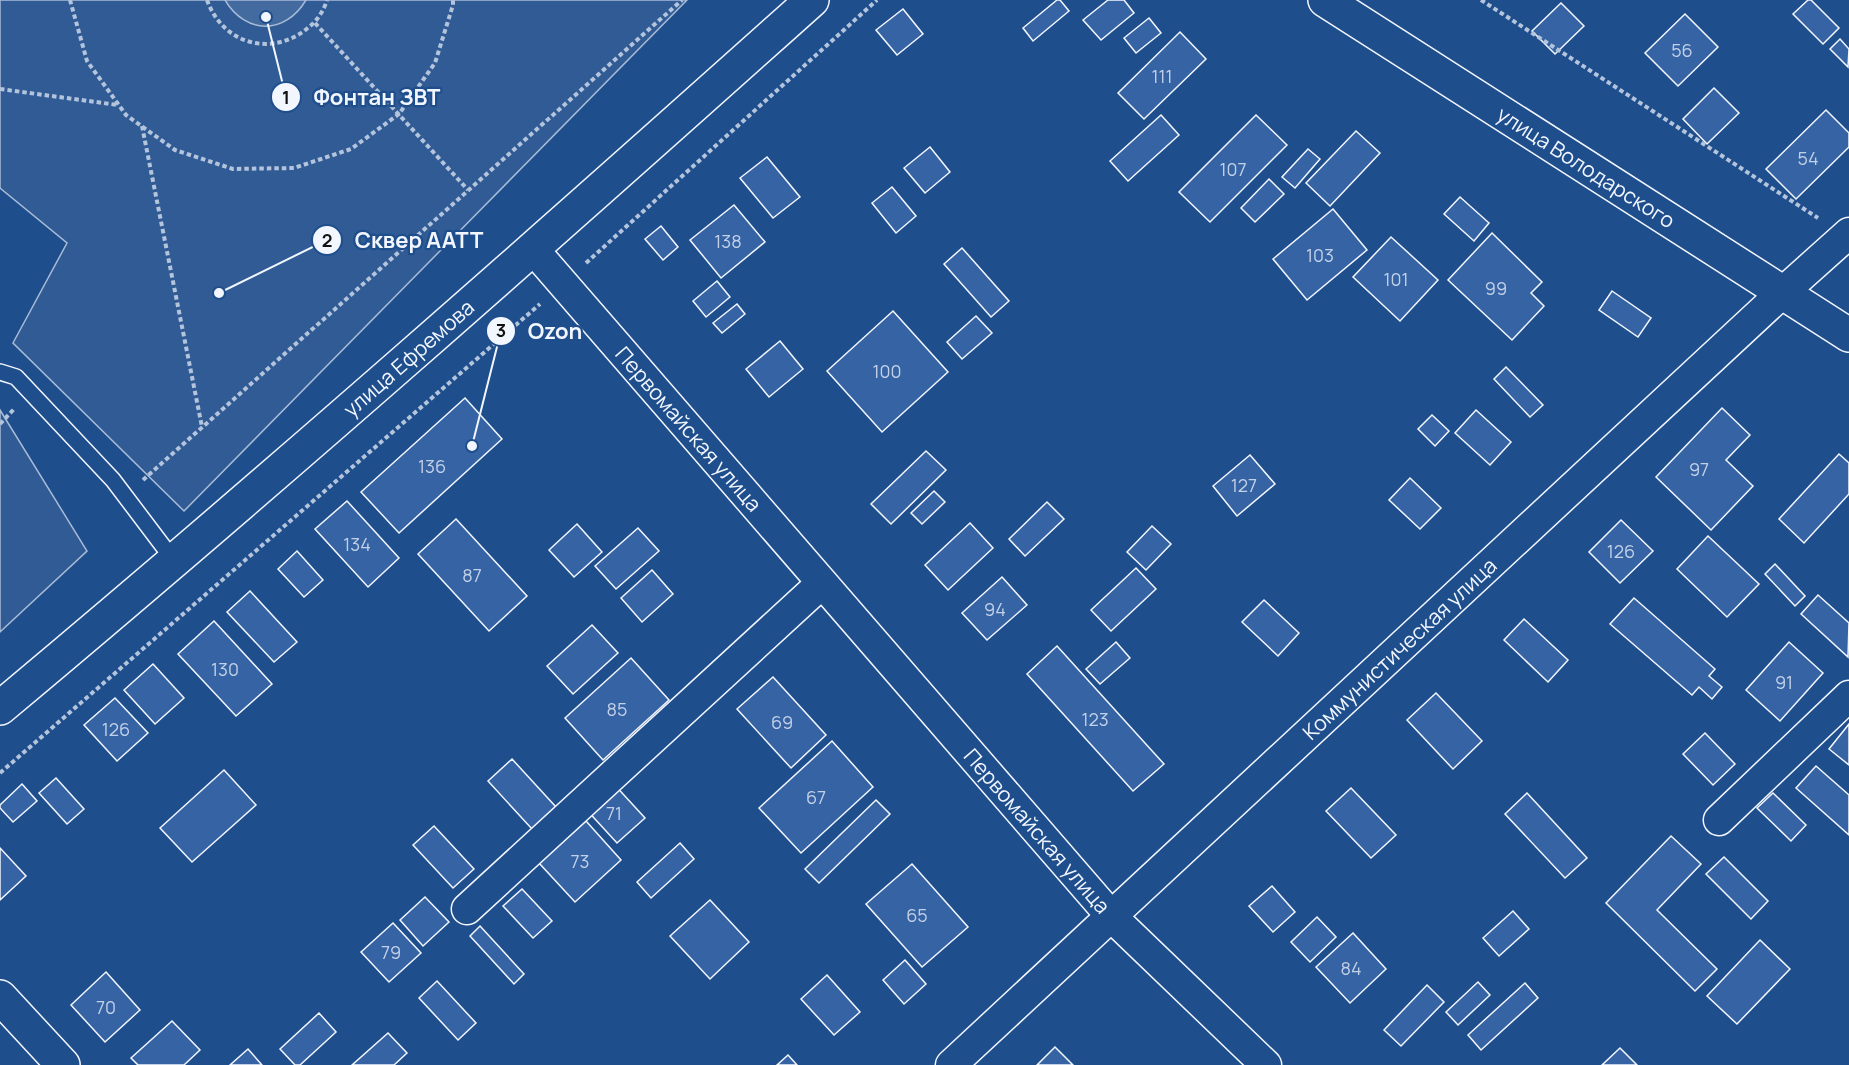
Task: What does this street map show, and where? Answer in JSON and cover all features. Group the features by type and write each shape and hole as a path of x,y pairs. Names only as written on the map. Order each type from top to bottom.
{"main road":[{"name":"улица Ефремова","path":"0,708 175,562 533,249 812,0"},
{"name":"улица Володарского","path":"1325,0 1849,336"},
{"path":"0,998 63,1065"}],"street":[{"name":"Коммунистическая улица","path":"951,1065 1847,234"},
{"name":"Первомайская улица","path":"533,249 1112,917 1266,1065"},
{"path":"467,909 822,583"},
{"path":"1719,820 1849,696"}],"lane":[{"path":"0,372 16,377 113,480 175,562"}],"path":[{"path":"70,0 87,61 126,115 175,150 233,169 294,168 351,149 399,114 435,63 453,0"},
{"path":"207,0 211,12 224,28 240,39 260,44 280,43 299,36 315,22 327,0"},
{"path":"125,496 682,0"},
{"path":"0,773 563,285 877,0"},
{"path":"1481,0 1847,234"},
{"path":"315,22 469,190"},
{"path":"0,89 118,105"},
{"path":"142,126 202,428"}],"shaded area":[{"path":"0,0 687,0 184,511 13,343 67,243 0,188"},
{"path":"225,0 306,0 287,20 277,25 266,26 254,25 244,20"},
{"path":"0,410 87,551 0,632"}],"building":[{"path":"1057,0 1060,0 1069,11 1033,41 1023,28"},
{"path":"1108,0 1124,0 1134,13 1101,40 1083,20"},
{"path":"1808,0 1811,0 1839,28 1823,44 1793,14"},
{"path":"1561,3 1584,26 1555,54 1532,31"},
{"path":"903,9 923,34 897,55 876,30"},
{"path":"1685,14 1718,47 1678,86 1645,53"},
{"path":"1149,18 1161,33 1136,53 1124,38"},
{"path":"1180,32 1206,59 1144,119 1118,93"},
{"path":"1840,39 1849,49 1848,67 1830,49"},
{"path":"1714,88 1739,113 1707,144 1683,119"},
{"path":"1826,110 1849,133 1849,147 1796,199 1766,169"},
{"path":"1161,115 1179,135 1128,181 1110,161"},
{"path":"1256,115 1287,145 1210,222 1179,192"},
{"path":"1356,131 1380,153 1330,206 1306,183"},
{"path":"930,147 950,172 925,193 904,168"},
{"path":"1308,149 1320,159 1295,188 1282,177"},
{"path":"767,157 800,197 773,218 740,178"},
{"path":"1269,179 1284,194 1255,222 1241,208"},
{"path":"892,187 916,216 896,233 872,203"},
{"path":"1460,197 1489,223 1474,241 1444,214"},
{"path":"734,205 765,242 721,278 690,240"},
{"path":"1333,209 1367,250 1307,300 1273,259"},
{"path":"661,226 678,247 663,260 645,239"},
{"path":"1492,233 1542,282 1531,293 1544,306 1512,340 1448,280"},
{"path":"1391,237 1438,280 1400,321 1353,277"},
{"path":"962,248 1009,301 991,317 944,264"},
{"path":"717,281 730,297 706,317 693,301"},
{"path":"1612,291 1651,318 1638,337 1599,310"},
{"path":"737,304 745,314 722,333 713,323"},
{"path":"893,311 948,372 882,432 827,371"},
{"path":"976,316 992,333 962,359 947,342"},
{"path":"780,341 803,369 769,397 746,369"},
{"path":"1506,367 1543,405 1530,417 1494,379"},
{"path":"465,398 502,439 399,533 361,492"},
{"path":"1722,408 1750,435 1726,460 1753,486 1711,530 1656,477"},
{"path":"1476,410 1511,442 1490,465 1455,433"},
{"path":"1432,415 1449,431 1435,446 1418,429"},
{"path":"926,451 946,470 891,524 871,504"},
{"path":"1839,454 1849,463 1849,494 1804,543 1779,519"},
{"path":"1250,455 1275,484 1237,516 1213,486"},
{"path":"1410,478 1441,508 1420,529 1389,500"},
{"path":"934,491 945,502 922,524 911,513"},
{"path":"347,501 399,558 368,587 315,529"},
{"path":"1047,502 1064,519 1025,556 1009,539"},
{"path":"456,519 527,596 489,631 418,554"},
{"path":"1621,520 1653,551 1620,583 1589,552"},
{"path":"970,523 993,548 948,590 925,565"},
{"path":"577,524 602,552 574,577 549,550"},
{"path":"1152,526 1171,544 1146,570 1127,552"},
{"path":"638,528 659,551 616,589 595,566"},
{"path":"1708,536 1759,584 1727,617 1677,569"},
{"path":"297,551 323,580 304,597 278,569"},
{"path":"1775,564 1805,596 1795,606 1765,574"},
{"path":"1136,568 1156,589 1111,631 1091,610"},
{"path":"652,570 673,594 642,622 621,598"},
{"path":"1002,577 1027,605 987,640 962,613"},
{"path":"250,591 297,642 274,662 227,612"},
{"path":"1818,595 1849,623 1848,657 1801,614"},
{"path":"1634,598 1715,669 1709,676 1722,687 1712,699 1699,687 1692,695 1610,624"},
{"path":"1264,600 1299,633 1278,656 1242,622"},
{"path":"1524,619 1568,660 1548,682 1504,640"},
{"path":"214,621 272,684 236,716 178,654"},
{"path":"592,625 618,653 573,694 547,666"},
{"path":"1116,642 1130,658 1100,684 1086,669"},
{"path":"1789,642 1823,673 1780,721 1746,690"},
{"path":"1057,646 1164,764 1133,791 1027,674"},
{"path":"631,658 669,700 603,760 565,718"},
{"path":"153,664 184,698 155,724 124,690"},
{"path":"773,677 826,735 791,768 737,709"},
{"path":"1436,693 1482,741 1453,769 1407,720"},
{"path":"115,698 148,733 117,761 84,725"},
{"path":"1849,724 1849,765 1829,749"},
{"path":"1705,733 1735,764 1713,785 1683,754"},
{"path":"832,741 873,787 801,853 759,808"},
{"path":"512,759 556,807 532,829 488,781"},
{"path":"1816,766 1849,795 1849,835 1796,788"},
{"path":"224,770 256,805 192,862 160,828"},
{"path":"56,778 84,809 67,824 39,793"},
{"path":"612,782 645,818 617,843 584,807"},
{"path":"22,784 37,801 13,822 0,808 0,805"},
{"path":"1351,788 1396,835 1371,858 1326,811"},
{"path":"1527,793 1587,858 1565,878 1505,814"},
{"path":"1773,793 1806,825 1791,841 1757,808"},
{"path":"876,800 890,814 819,883 805,869"},
{"path":"586,821 621,860 575,902 539,863"},
{"path":"434,826 474,869 453,888 413,845"},
{"path":"1671,836 1701,864 1657,910 1717,969 1695,991 1606,903"},
{"path":"680,843 694,859 651,898 637,882"},
{"path":"0,848 26,876 0,900"},
{"path":"1724,857 1768,901 1751,919 1706,874"},
{"path":"912,864 968,927 922,967 866,904"},
{"path":"1272,886 1295,912 1273,932 1249,906"},
{"path":"522,889 552,921 533,938 503,906"},
{"path":"425,897 449,922 423,946 400,920"},
{"path":"710,900 749,942 710,979 670,936"},
{"path":"1513,911 1529,929 1499,956 1483,938"},
{"path":"1317,917 1336,937 1310,962 1291,942"},
{"path":"393,923 421,953 389,982 361,952"},
{"path":"480,926 524,974 514,984 470,936"},
{"path":"1353,933 1386,969 1350,1003 1316,967"},
{"path":"1760,940 1790,969 1737,1024 1707,996"},
{"path":"905,960 926,984 904,1004 883,980"},
{"path":"106,972 140,1010 105,1042 71,1005"},
{"path":"827,975 860,1012 834,1035 801,999"},
{"path":"437,981 476,1023 458,1040 419,998"},
{"path":"1478,982 1490,995 1458,1025 1446,1012"},
{"path":"1525,983 1538,998 1481,1050 1468,1035"},
{"path":"1427,985 1444,1002 1401,1046 1384,1030"},
{"path":"319,1013 336,1032 300,1065 295,1065 280,1049"},
{"path":"172,1021 200,1050 184,1065 138,1065 131,1058"},
{"path":"388,1033 407,1053 394,1065 352,1065"},
{"path":"1055,1047 1073,1065 1037,1065"},
{"path":"1620,1048 1637,1065 1602,1065"},
{"path":"248,1049 262,1065 230,1065"},
{"path":"788,1055 797,1065 777,1065"}],"place":[{"name":"Фонтан ЗВТ","path":"266,17"},
{"name":"Сквер ААТТ","path":"219,293"},
{"name":"Ozon","path":"472,446"}]}
